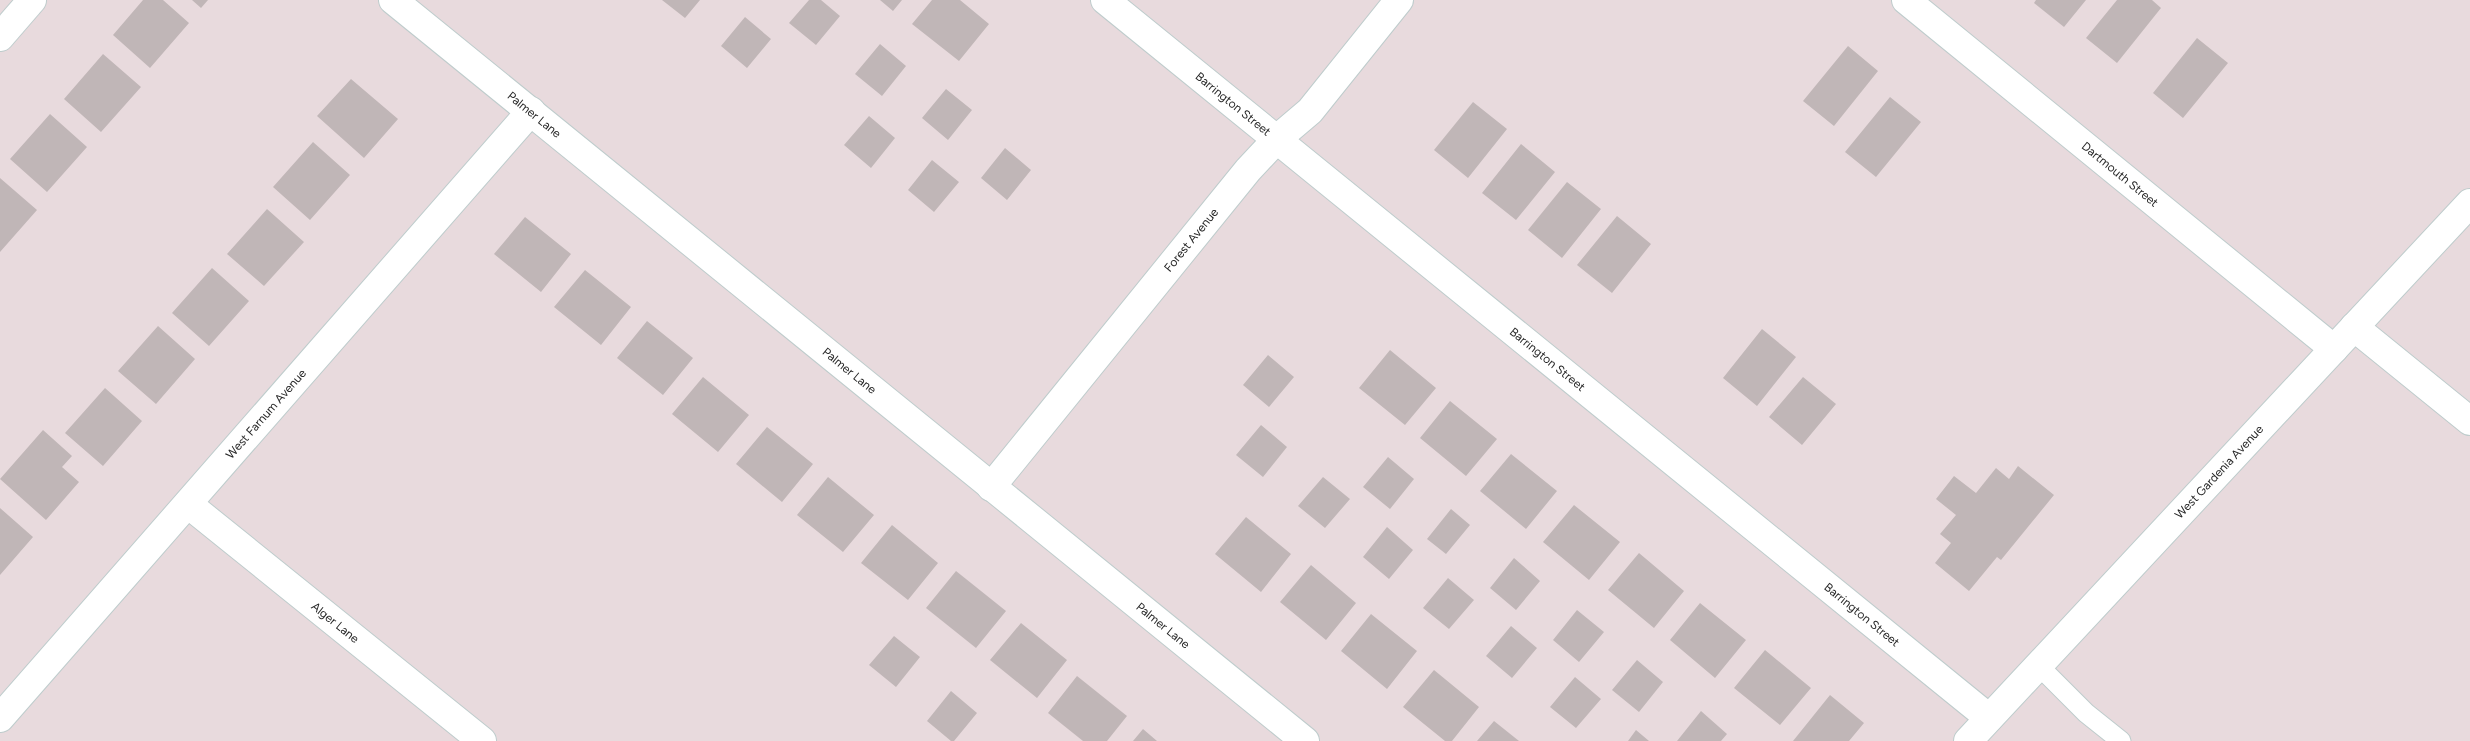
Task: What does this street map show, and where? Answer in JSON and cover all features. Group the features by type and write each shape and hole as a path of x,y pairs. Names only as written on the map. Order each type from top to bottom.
{"street":[{"path":"0,37 32,0"},
{"name":"Palmer Lane","path":"393,0 1305,741"},
{"name":"Barrington Street","path":"1105,0 1990,718"},
{"name":"Forest Avenue","path":"991,487 1248,170 1277,139 1310,111 1399,0"},
{"name":"Dartmouth Street","path":"1906,0 2334,349"},
{"name":"West Farnum Avenue","path":"0,718 531,111"},
{"name":"West Gardenia Avenue","path":"1968,741 2470,203"},
{"path":"2354,327 2470,421"},
{"name":"Alger Lane","path":"188,504 482,741"}],"lane":[{"path":"2038,665 2086,714 2121,741"}],"building":[{"path":"143,0 163,0 189,23 150,68 113,35"},
{"path":"192,0 208,0 201,8"},
{"path":"662,0 700,0 685,18"},
{"path":"809,0 821,0 840,16 816,45 789,23"},
{"path":"880,0 902,0 893,11"},
{"path":"932,0 960,0 989,24 959,61 912,24"},
{"path":"2036,0 2086,0 2064,27 2034,3"},
{"path":"2117,0 2152,0 2161,8 2117,63 2086,38"},
{"path":"745,17 771,39 747,68 721,46"},
{"path":"2197,38 2228,63 2183,118 2153,93"},
{"path":"880,44 906,66 882,96 855,74"},
{"path":"1848,46 1878,71 1834,126 1803,101"},
{"path":"103,54 141,87 101,132 64,99"},
{"path":"351,79 398,119 364,158 317,116"},
{"path":"946,89 972,110 948,140 922,118"},
{"path":"1890,97 1921,122 1876,177 1845,152"},
{"path":"1473,102 1507,129 1468,178 1434,150"},
{"path":"50,114 87,147 47,192 10,159"},
{"path":"869,116 895,138 871,168 844,145"},
{"path":"313,142 350,175 310,220 273,187"},
{"path":"1521,144 1555,172 1516,220 1482,193"},
{"path":"1005,148 1031,170 1007,200 981,178"},
{"path":"932,160 959,182 934,212 908,190"},
{"path":"0,178 37,210 0,252"},
{"path":"1567,182 1601,209 1562,258 1528,230"},
{"path":"267,209 304,242 264,286 227,254"},
{"path":"1617,216 1651,244 1612,293 1577,265"},
{"path":"525,217 571,254 541,292 494,254"},
{"path":"212,268 249,301 209,346 172,313"},
{"path":"585,270 631,307 601,345 554,307"},
{"path":"647,321 693,358 663,395 617,358"},
{"path":"158,326 195,359 156,404 118,371"},
{"path":"1762,329 1796,357 1757,406 1723,378"},
{"path":"1390,350 1436,388 1405,425 1359,388"},
{"path":"1268,355 1294,377 1269,407 1243,385"},
{"path":"703,377 749,415 718,452 672,414"},
{"path":"1803,377 1836,404 1802,445 1769,417"},
{"path":"105,388 142,421 103,466 65,433"},
{"path":"1450,401 1497,439 1466,476 1420,438"},
{"path":"1261,425 1287,447 1263,477 1236,455"},
{"path":"767,427 813,464 782,502 736,464"},
{"path":"43,430 72,456 62,467 79,482 46,520 0,479"},
{"path":"1511,454 1557,491 1526,529 1480,491"},
{"path":"1388,457 1414,479 1390,509 1363,487"},
{"path":"2018,466 2054,495 2001,560 1997,557 1969,591 1935,563 1951,543 1940,534 1956,515 1936,499 1954,476 1976,493 1996,468 2009,479"},
{"path":"828,477 874,515 843,552 797,515"},
{"path":"1323,477 1350,499 1325,528 1298,506"},
{"path":"1574,505 1620,542 1589,580 1543,542"},
{"path":"0,508 33,537 0,575"},
{"path":"1451,509 1470,525 1446,554 1427,539"},
{"path":"1246,517 1291,554 1261,592 1215,554"},
{"path":"892,525 938,563 908,600 861,563"},
{"path":"1387,527 1413,550 1389,579 1363,557"},
{"path":"1639,553 1684,591 1654,628 1608,590"},
{"path":"1514,558 1540,581 1516,610 1490,588"},
{"path":"1311,565 1356,603 1326,640 1280,602"},
{"path":"956,571 1006,611 976,648 926,608"},
{"path":"1448,578 1474,600 1449,629 1423,608"},
{"path":"1700,603 1746,640 1715,678 1670,640"},
{"path":"1577,610 1604,632 1579,662 1553,640"},
{"path":"1371,614 1417,651 1387,689 1341,651"},
{"path":"1021,623 1067,660 1037,698 990,660"},
{"path":"1511,626 1537,648 1512,678 1486,656"},
{"path":"894,636 920,657 896,687 869,665"},
{"path":"1765,650 1811,688 1780,725 1734,688"},
{"path":"1637,660 1663,682 1639,712 1612,690"},
{"path":"1434,670 1479,707 1452,741 1445,741 1403,707"},
{"path":"1077,676 1127,716 1107,741 1083,741 1048,713"},
{"path":"1575,677 1601,699 1576,728 1550,707"},
{"path":"951,691 977,713 954,741 951,741 927,721"},
{"path":"1830,695 1864,723 1849,741 1793,741"},
{"path":"1701,711 1727,734 1721,741 1677,741"},
{"path":"1494,721 1519,741 1477,741"},
{"path":"1143,729 1157,741 1133,741"},
{"path":"1636,730 1649,741 1628,741"}]}
